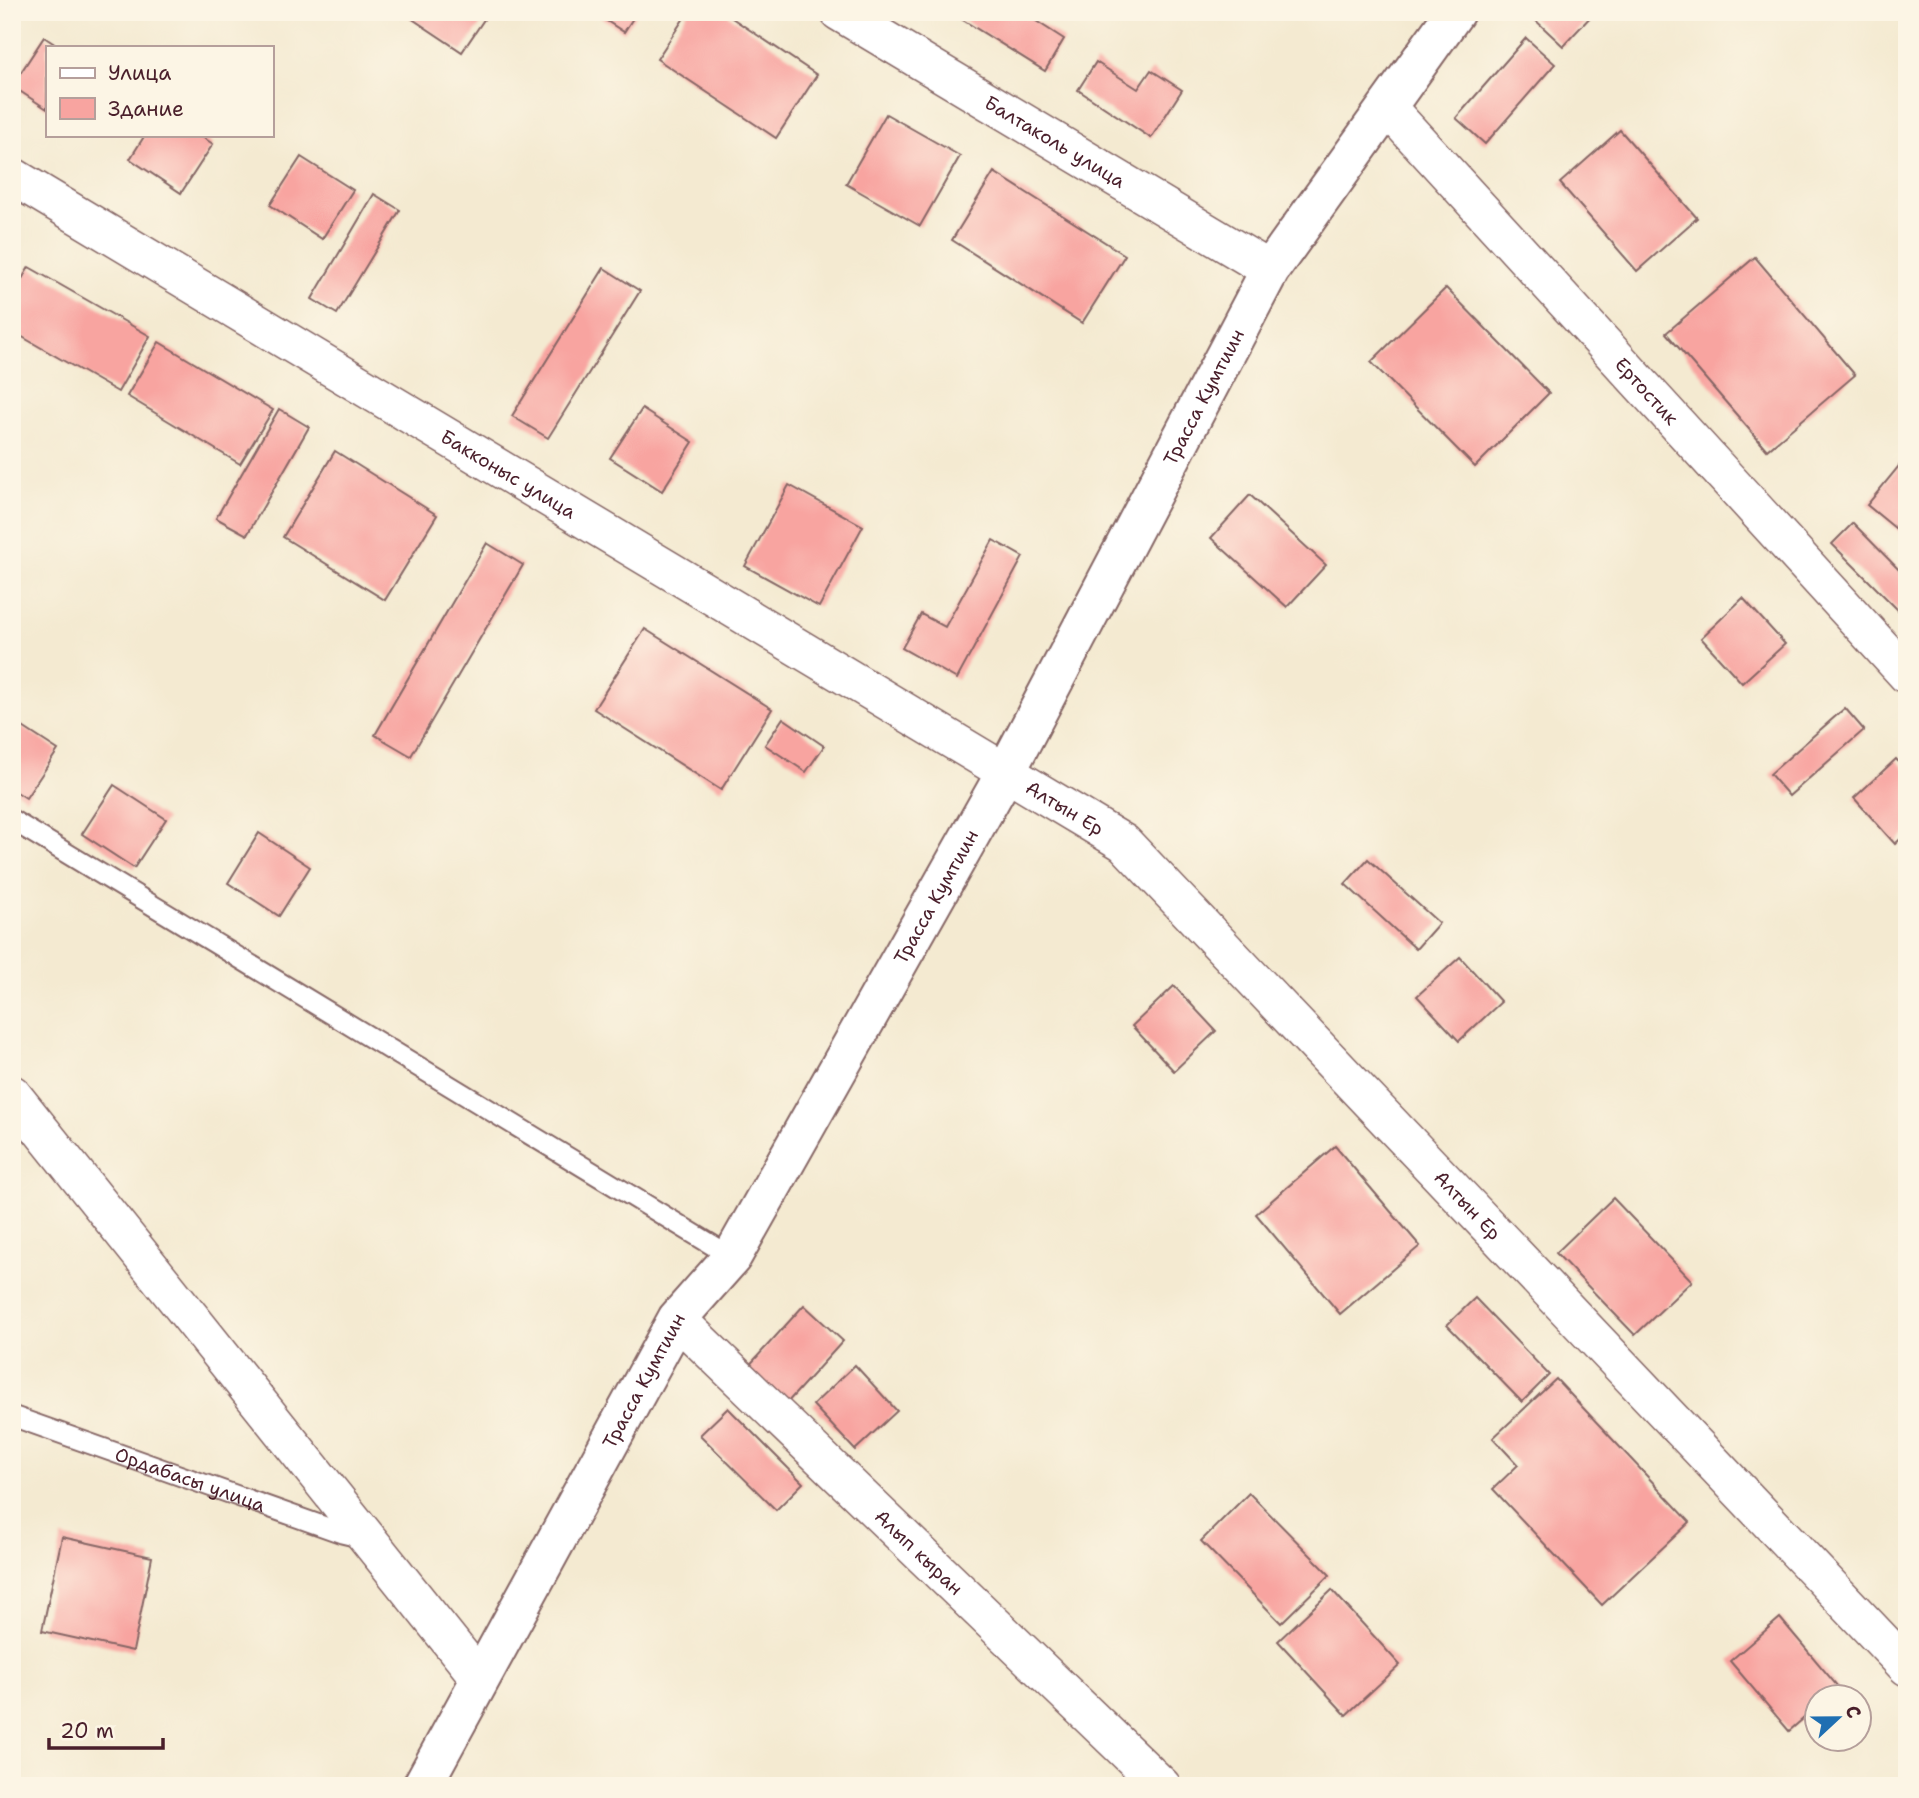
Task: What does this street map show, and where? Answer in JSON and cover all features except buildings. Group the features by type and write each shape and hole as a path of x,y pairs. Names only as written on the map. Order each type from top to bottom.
{"street":[{"name":"Балтаколь улица","path":"839,12 1270,270"},
{"name":"Трасса Кумтиин","path":"422,1786 677,1319 732,1257 1006,772 1270,270 1455,12"},
{"name":"Ертостик","path":"1387,107 1907,675"},
{"name":"Бакконыс улица","path":"12,176 1006,772"},
{"name":"Алтын Ер","path":"1006,772 1124,843 1907,1667"},
{"path":"12,1094 480,1679"},
{"name":"Алып кыран","path":"677,1319 1162,1786"}],"lane":[{"path":"12,820 732,1257"},
{"name":"Ордабасы улица","path":"12,1416 342,1533 368,1539"}]}
